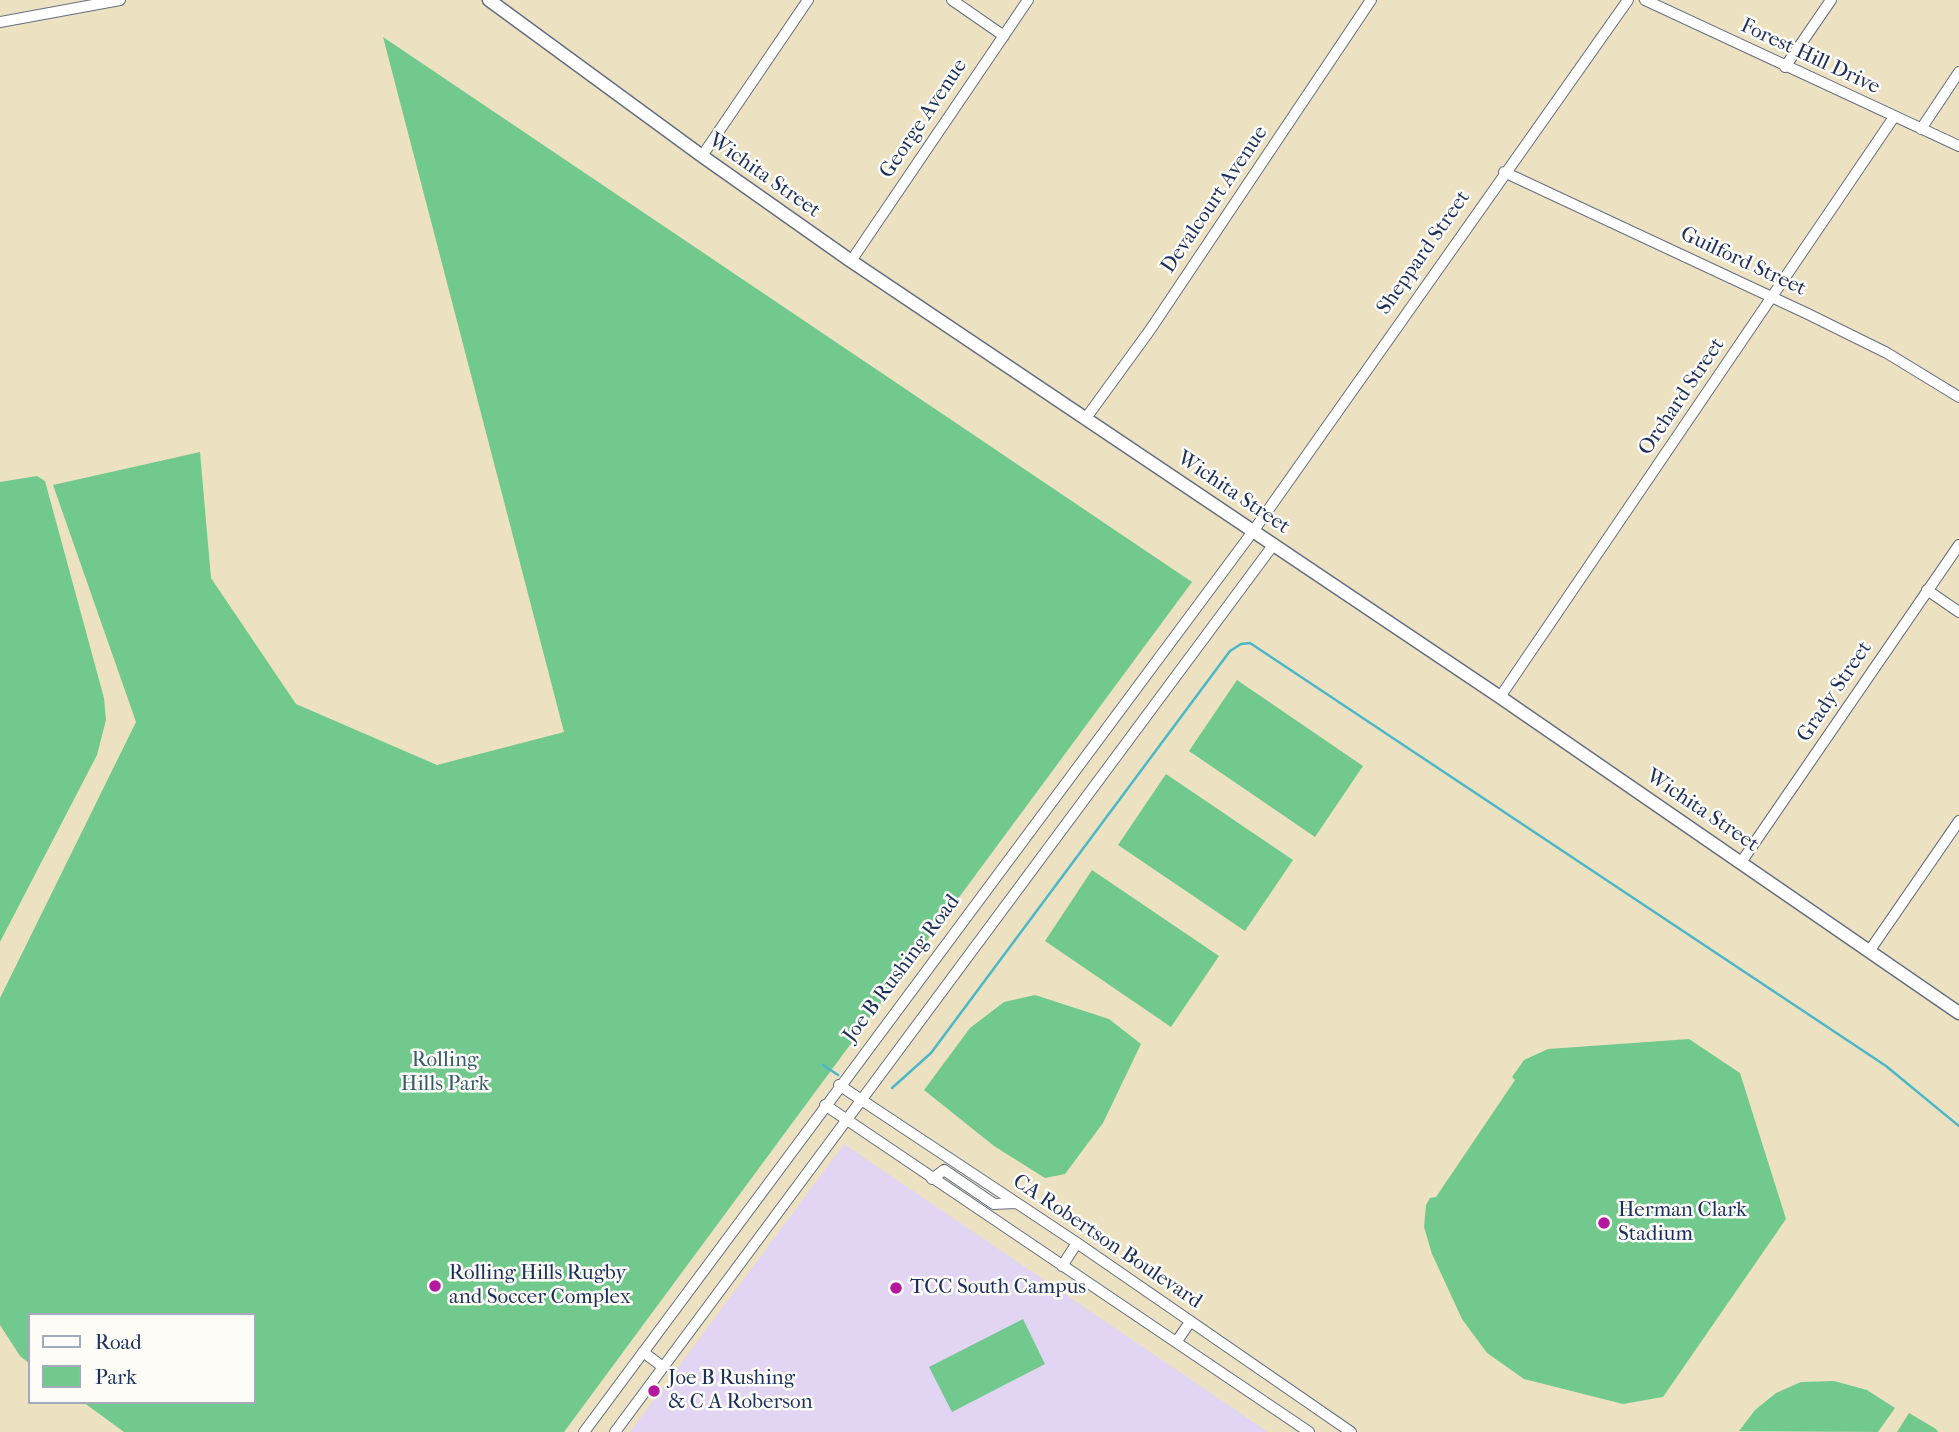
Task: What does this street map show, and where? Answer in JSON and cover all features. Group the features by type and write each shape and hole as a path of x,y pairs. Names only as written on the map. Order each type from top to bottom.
{"main road":[{"name":"Wichita Street","path":"489,0 851,261 1742,861 1959,1013"}],"street":[{"path":"0,22 120,0"},
{"path":"702,156 808,0"},
{"path":"952,0 1004,36"},
{"name":"George Avenue","path":"851,261 1028,0"},
{"name":"Devalcourt Avenue","path":"1086,418 1150,330 1371,0"},
{"name":"Sheppard Street","path":"1254,530 1504,172 1628,0"},
{"name":"Forest Hill Drive","path":"1645,0 1959,146"},
{"path":"1785,67 1830,0"},
{"path":"1921,128 1959,72"},
{"name":"Orchard Street","path":"1500,697 1894,117"},
{"name":"Guilford Street","path":"1504,172 1887,354 1959,397"},
{"name":"Joe B Rushing Road","path":"584,1432 839,1085 1254,530"},
{"path":"614,1432 1274,544"},
{"name":"Grady Street","path":"1742,861 1959,545"},
{"path":"1927,590 1959,612"},
{"path":"1870,950 1959,821"},
{"name":"CA Robertson Boulevard","path":"839,1085 1077,1243 1349,1432"},
{"name":"CA Robertson Boulevard","path":"825,1105 1309,1432"},
{"path":"932,1179 944,1170 994,1204 1015,1203"},
{"path":"1062,1266 1077,1243"},
{"path":"1177,1341 1190,1322"},
{"path":"643,1352 663,1367"}],"shaded area":[{"name":"TCC South Campus","path":"844,1144 1268,1432 630,1432"}],"green space":[{"name":"Rolling Hills Park","path":"383,37 1192,582 564,1432 124,1432 86,1404 256,1404 256,1313 28,1313 28,1362 20,1356 0,1325 0,998 136,722 53,485 200,452 211,578 296,704 437,765 564,732"},
{"path":"37,476 45,481 104,698 106,720 97,755 0,942 0,482"},
{"path":"1237,680 1363,766 1315,837 1189,751"},
{"path":"1166,774 1293,860 1245,931 1118,845"},
{"path":"1092,870 1219,956 1171,1027 1045,941"},
{"path":"1035,995 1109,1019 1141,1044 1103,1123 1065,1174 1045,1178 994,1146 924,1090 970,1028 1004,1002"},
{"name":"Herman Clark Stadium","path":"1689,1039 1740,1073 1786,1219 1663,1397 1623,1404 1524,1379 1487,1353 1462,1319 1432,1254 1424,1227 1426,1205 1430,1198 1436,1197 1515,1080 1512,1077 1524,1060 1548,1049"},
{"path":"1023,1319 1045,1364 952,1412 929,1367"},
{"path":"1834,1381 1867,1390 1895,1408 1878,1432 1739,1431 1755,1410 1776,1393 1801,1382"},
{"path":"1909,1413 1936,1429 1938,1432 1897,1432"}],"waterway":[{"path":"892,1088 931,1053 1230,651 1241,644 1250,643 1886,1066 1959,1126"},
{"path":"823,1065 838,1075"}],"place":[{"name":"Herman Clark Stadium","path":"1604,1223"},
{"name":"Rolling Hills Rugby and Soccer Complex","path":"435,1286"},
{"name":"TCC South Campus","path":"896,1288"},
{"name":"Joe B Rushing & C A Roberson","path":"654,1391"}]}
